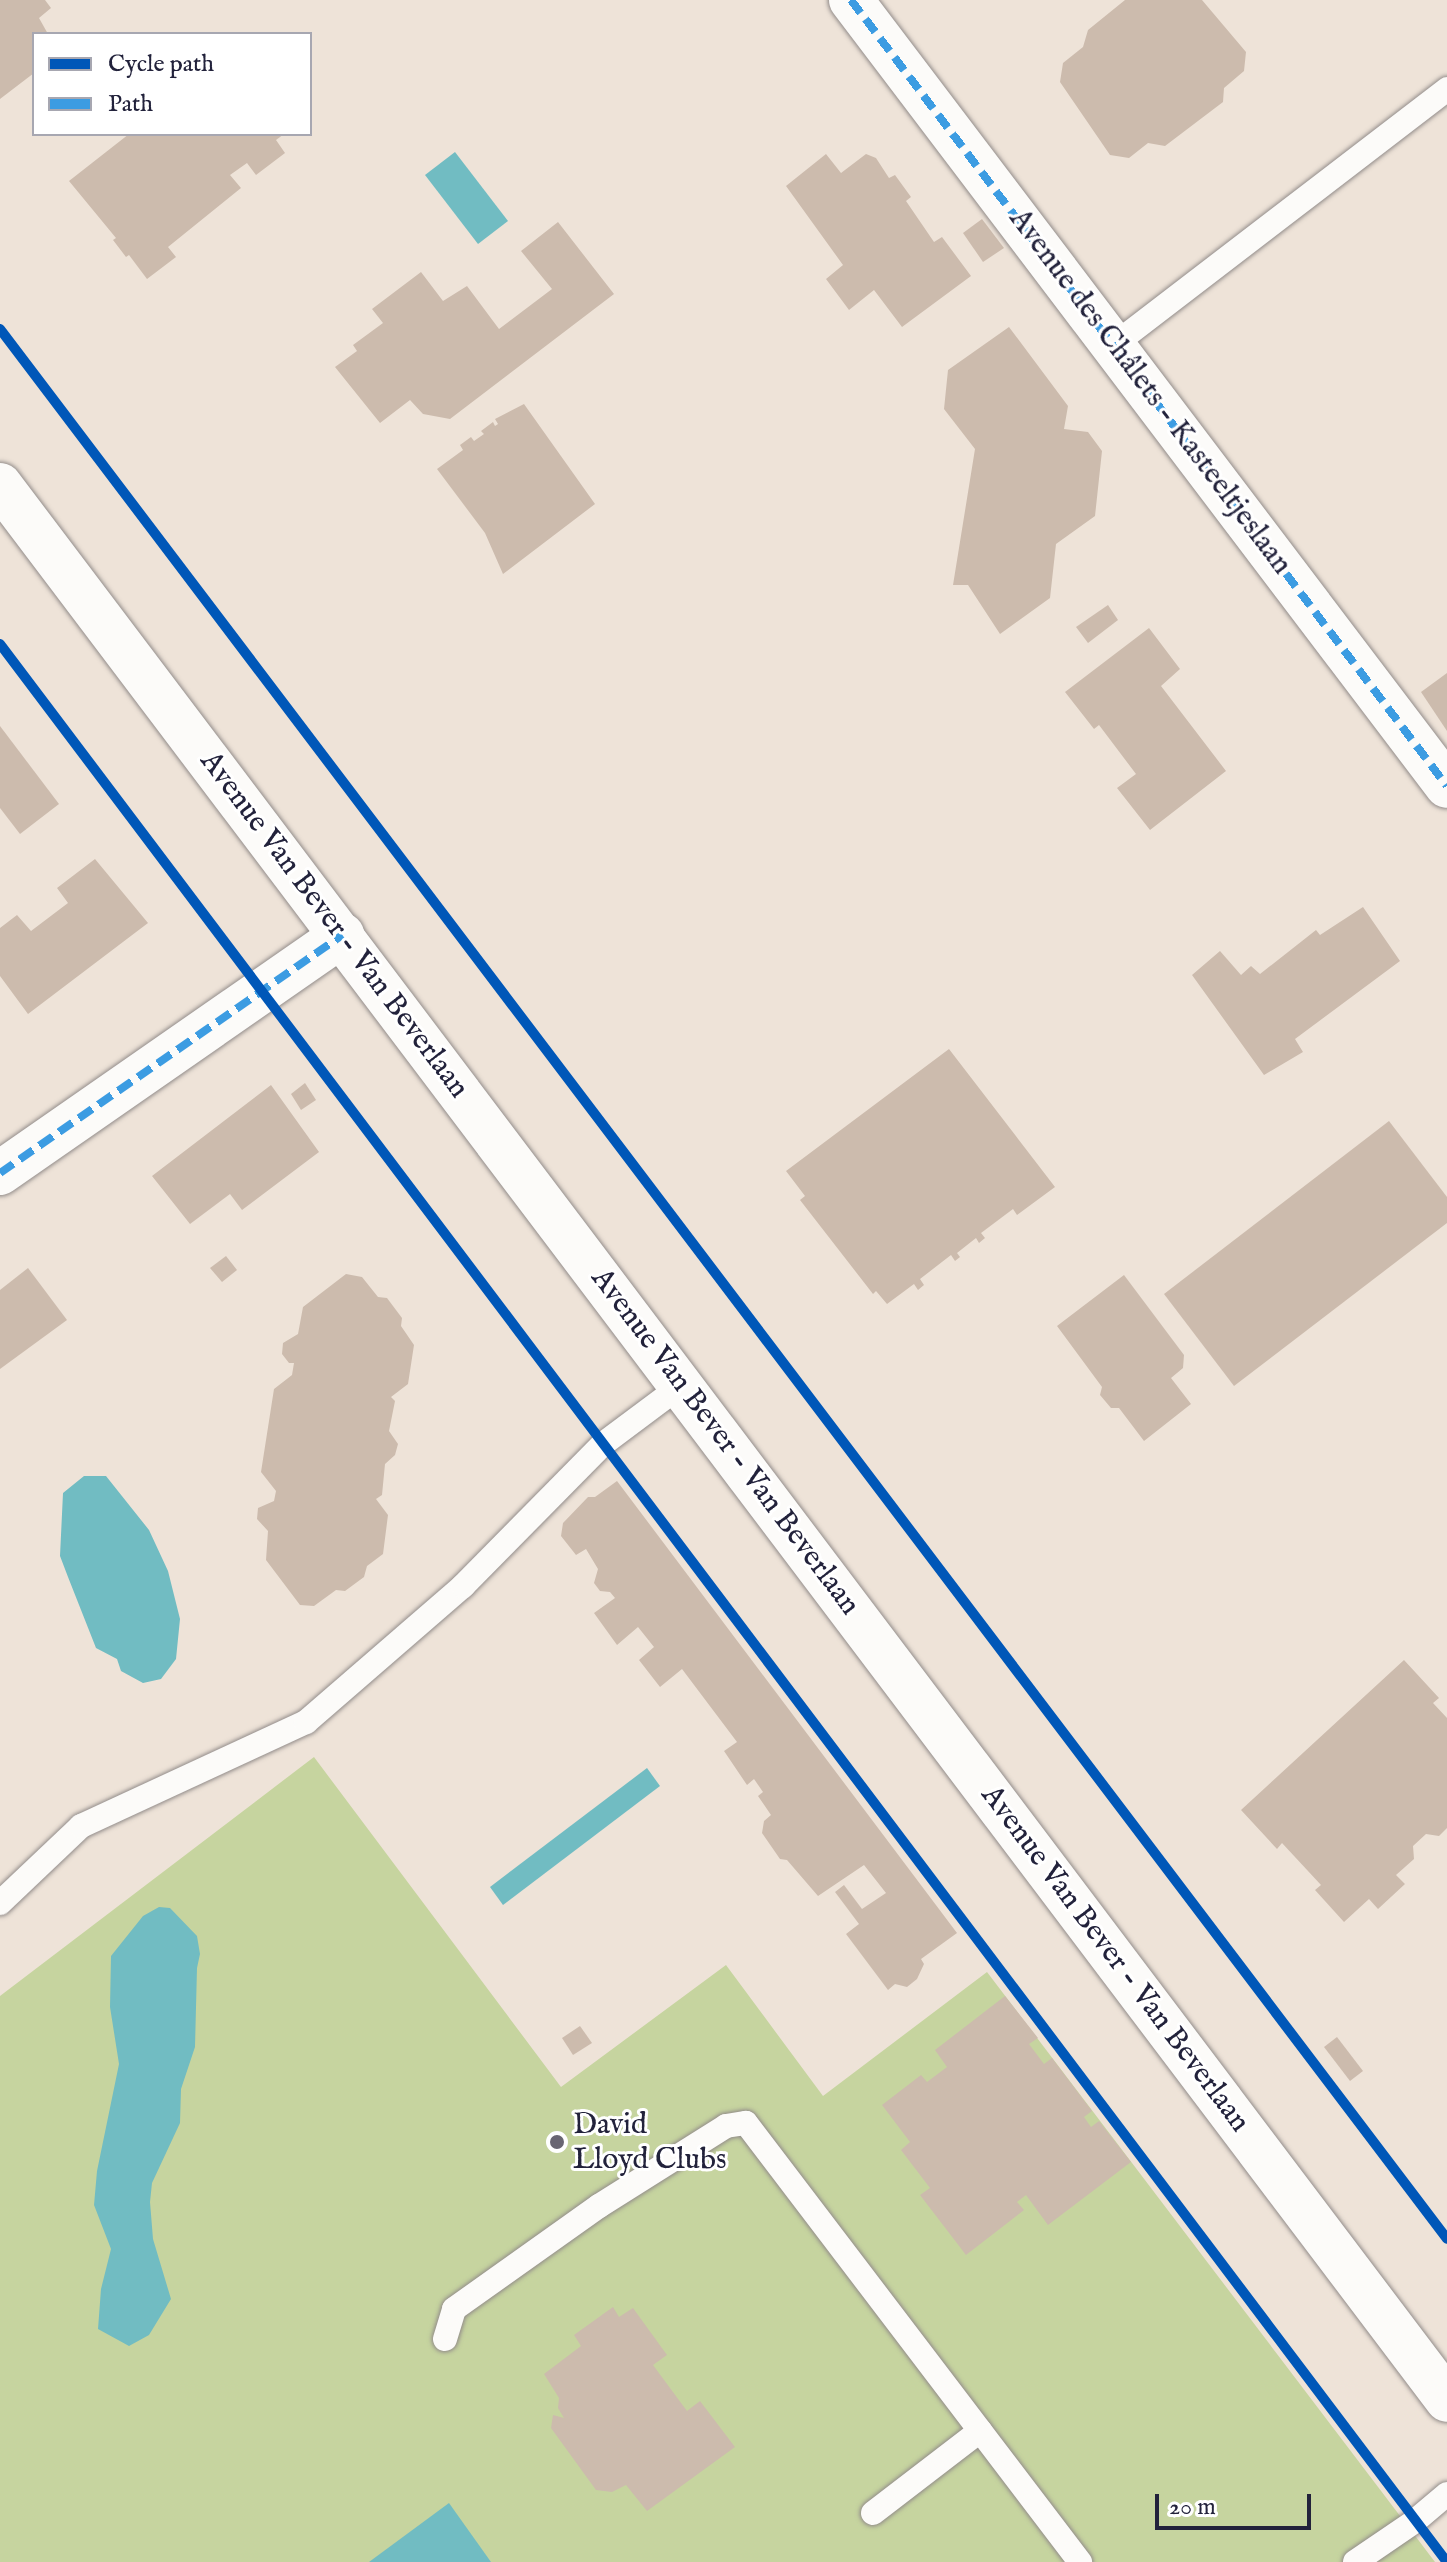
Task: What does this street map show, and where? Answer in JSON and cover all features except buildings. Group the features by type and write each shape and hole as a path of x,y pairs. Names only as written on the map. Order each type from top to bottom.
{"street":[{"name":"Avenue des Châlets - Kasteeltjeslaan","path":"851,0 1115,344 1447,786"},
{"name":"Avenue Van Bever - Van Beverlaan","path":"0,485 1447,2400"},
{"path":"0,1173 343,935"}],"lane":[{"path":"1115,344 1447,89"},
{"path":"0,1903 81,1826 306,1722 463,1586 603,1444 682,1385"},
{"path":"445,2339 454,2309 599,2206 726,2126 746,2123 1080,2562"},
{"path":"873,2513 980,2431"},
{"path":"1355,2562 1415,2521 1447,2494"}],"green space":[{"name":"David Lloyd Clubs","path":"314,1757 561,2087 726,1965 823,2096 987,1972 1435,2562 0,2562 0,1996"}],"water":[{"path":"455,152 508,221 478,244 425,175"},
{"path":"84,1476 106,1476 149,1530 168,1571 180,1619 176,1659 161,1679 143,1683 121,1671 117,1659 96,1648 60,1556 63,1493"},
{"path":"647,1768 660,1786 503,1905 490,1887"},
{"path":"159,1907 170,1908 197,1936 200,1954 195,2047 181,2089 180,2123 152,2183 150,2202 153,2239 171,2299 149,2335 129,2346 98,2329 101,2289 111,2249 94,2205 97,2171 119,2064 110,2007 111,1956 143,1916"},
{"path":"449,2503 491,2562 369,2562"}],"marked path":[{"path":"851,0 1447,786"},
{"path":"0,1173 343,935"}],"cycle path":[{"path":"0,329 1447,2239"},
{"path":"0,644 1447,2562"}],"place":[{"name":"David Lloyd Clubs","path":"557,2142"}]}
